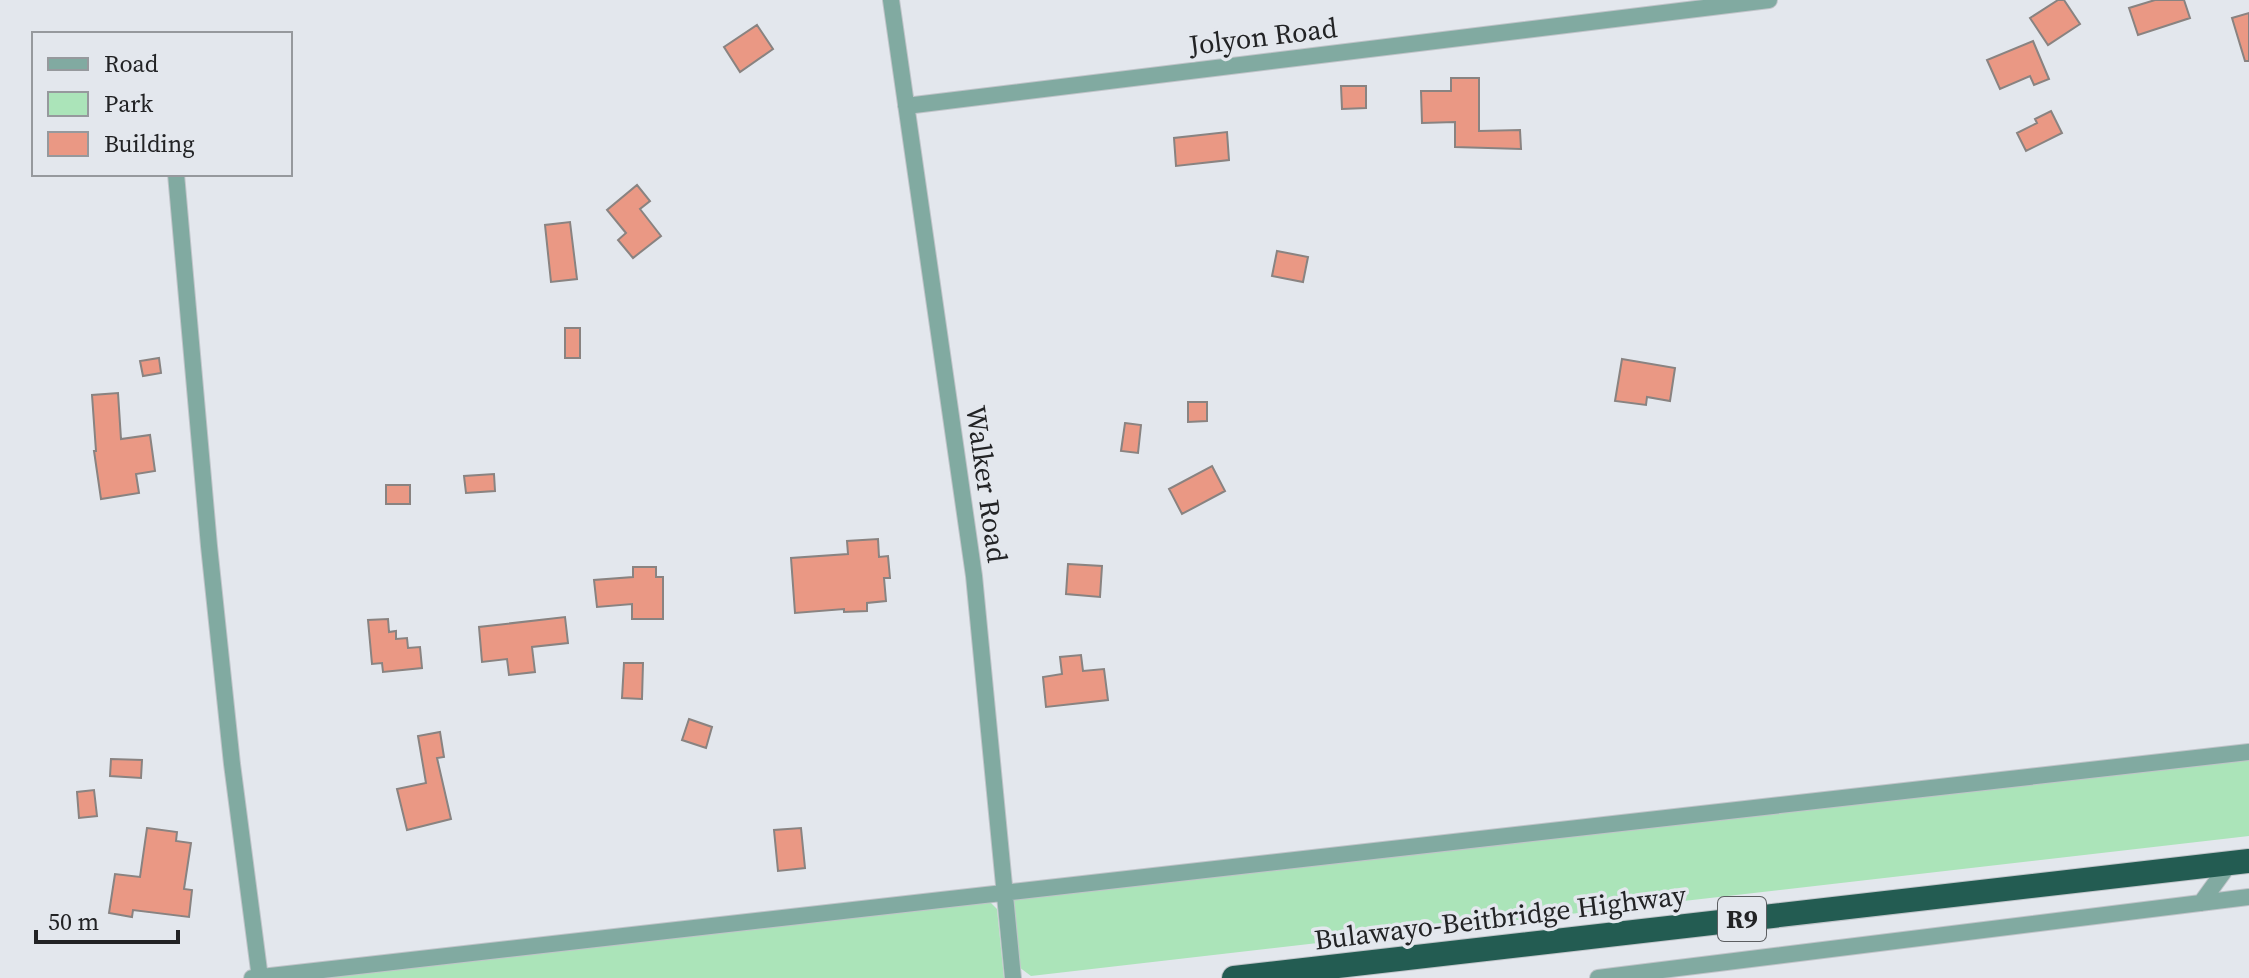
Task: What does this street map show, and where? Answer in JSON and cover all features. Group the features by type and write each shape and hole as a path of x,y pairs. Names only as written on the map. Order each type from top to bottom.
{"highway":[{"name":"Bulawayo-Beitbridge Highway","path":"1234,978 2239,862"}],"street":[{"name":"Walker Road","path":"891,0 974,576 1013,978"},
{"name":"Jolyon Road","path":"906,106 1769,0"},
{"path":"176,176 210,562 260,978"},
{"path":"252,978 2249,752"},
{"path":"2201,903 2239,862"},
{"path":"1598,978 2249,897"}],"green space":[{"path":"2249,757 2249,836 1031,976 1019,967 1010,897"},
{"path":"989,901 997,909 1004,978 310,978"}],"building":[{"path":"2058,0 2064,0 2080,24 2048,45 2030,18"},
{"path":"2155,0 2184,0 2190,18 2138,35 2129,8"},
{"path":"2249,13 2249,61 2245,61 2232,18"},
{"path":"757,25 773,49 740,72 724,47"},
{"path":"2033,41 2049,79 2034,85 2030,76 2000,89 1987,60"},
{"path":"1451,78 1479,78 1479,131 1520,130 1521,149 1455,147 1455,122 1422,123 1421,91 1451,91"},
{"path":"1341,86 1366,86 1366,108 1342,109"},
{"path":"2051,111 2062,133 2026,151 2017,133 2037,123 2035,119"},
{"path":"1227,132 1229,160 1176,166 1174,138"},
{"path":"637,185 650,201 640,209 661,236 633,258 618,240 626,233 607,210"},
{"path":"570,222 577,279 551,282 545,225"},
{"path":"1277,251 1308,257 1303,282 1272,276"},
{"path":"565,328 580,328 580,358 565,358"},
{"path":"159,358 161,373 143,376 140,361"},
{"path":"1622,359 1675,368 1670,401 1647,397 1646,405 1615,401"},
{"path":"118,393 121,439 150,435 155,471 136,474 139,493 101,499 94,451 92,395"},
{"path":"1188,402 1207,402 1207,421 1188,422"},
{"path":"1125,423 1141,425 1138,453 1121,451"},
{"path":"1212,466 1225,491 1182,514 1169,489"},
{"path":"494,474 495,491 466,493 464,476"},
{"path":"386,485 410,485 410,504 386,504"},
{"path":"878,539 879,557 888,556 890,578 884,578 886,601 867,603 867,611 844,612 844,609 795,613 791,558 848,554 847,541"},
{"path":"1068,564 1102,566 1100,597 1066,594"},
{"path":"633,567 656,567 656,577 663,577 663,619 632,619 632,604 597,607 594,580 633,577"},
{"path":"565,617 568,643 532,647 535,672 509,675 507,659 482,662 479,627"},
{"path":"388,619 389,632 396,631 396,639 407,638 408,648 420,647 422,668 383,672 382,663 372,664 368,620"},
{"path":"1081,655 1083,671 1104,669 1108,700 1046,707 1043,677 1062,674 1060,657"},
{"path":"624,663 643,663 642,699 622,698"},
{"path":"689,719 712,727 706,748 682,740"},
{"path":"440,732 444,757 437,758 451,819 407,830 397,789 426,783 418,736"},
{"path":"111,759 142,760 141,778 110,776"},
{"path":"94,790 97,816 79,818 77,792"},
{"path":"147,828 177,832 176,841 191,843 184,889 192,890 189,917 133,910 132,917 109,913 115,874 140,877"},
{"path":"801,828 805,868 778,871 774,830"}]}
